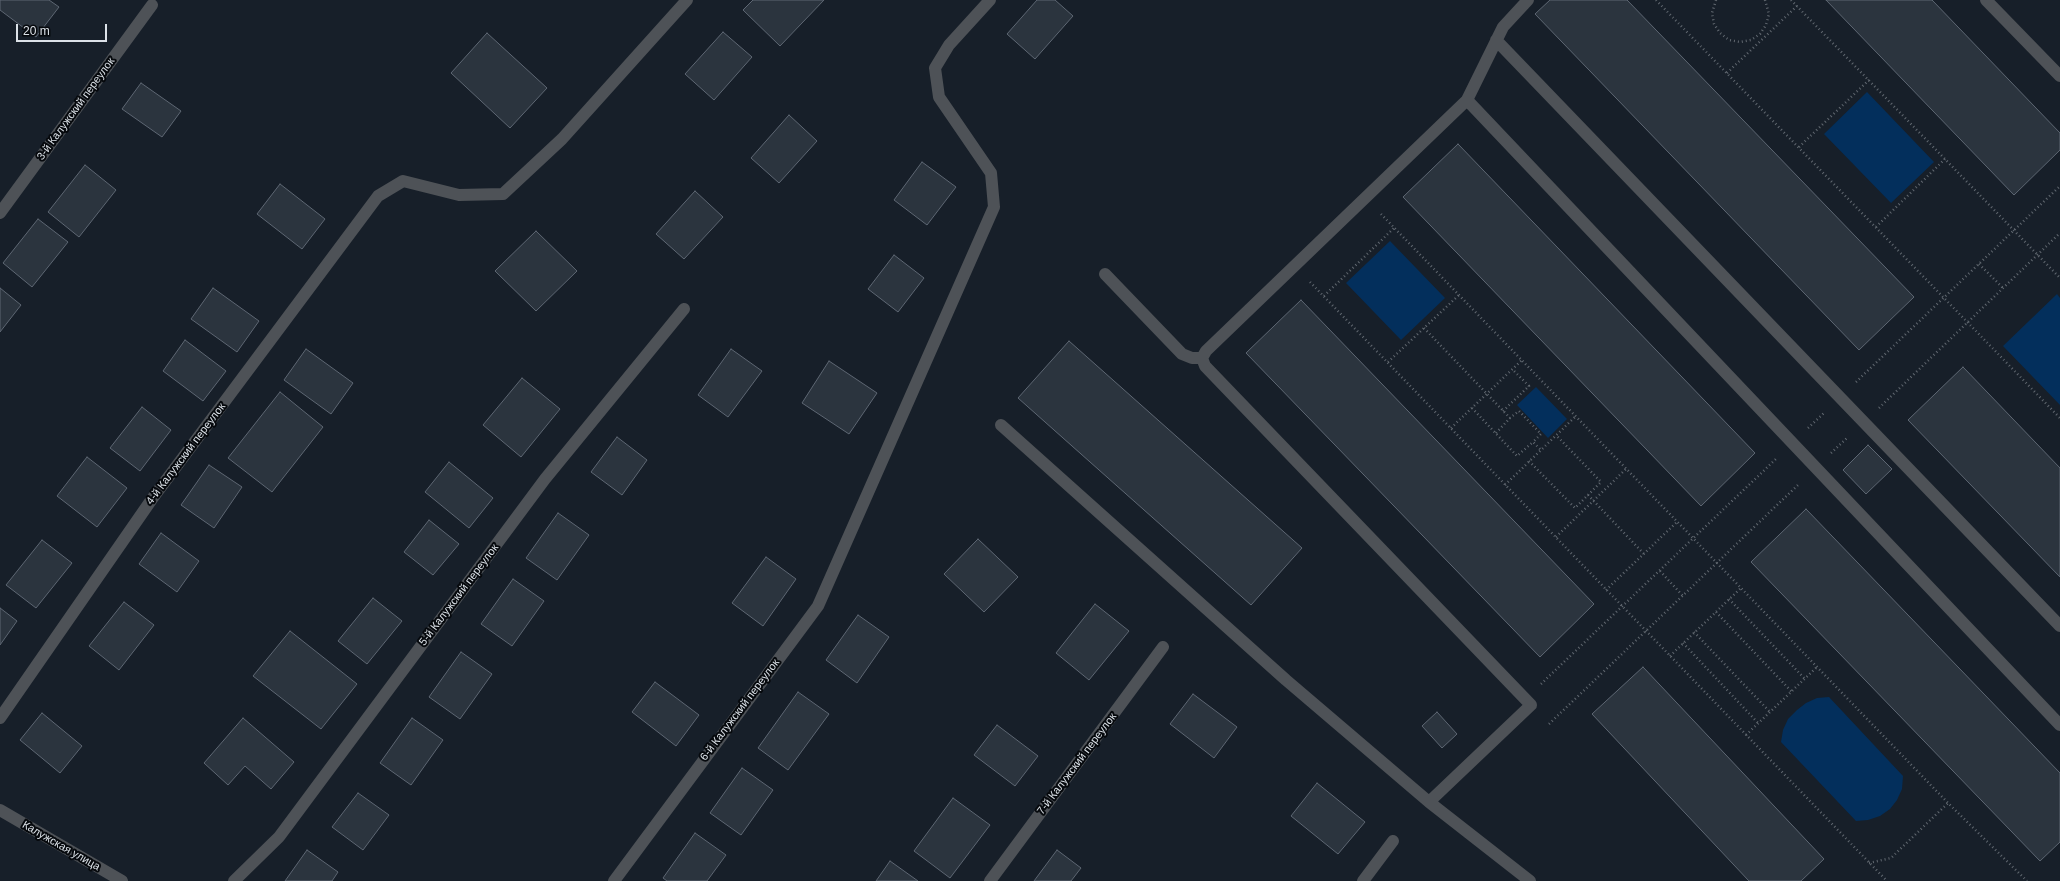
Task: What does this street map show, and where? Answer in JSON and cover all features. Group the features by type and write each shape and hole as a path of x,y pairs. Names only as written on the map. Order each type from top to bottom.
{"street":[{"name":"4-й Калужский переулок","path":"0,718 152,499 378,196 403,182 459,195 502,194 562,139 687,0"},
{"name":"6-й Калужский переулок","path":"614,881 818,606 994,207 991,173 939,97 935,68 949,45 990,0"},
{"path":"1202,358 1206,351 1467,100 1507,20 1528,0"},
{"path":"1986,0 2060,76"},
{"name":"3-й Калужский переулок","path":"0,212 152,5"},
{"path":"1496,40 2060,626"},
{"path":"1467,100 2060,725"},
{"path":"1105,274 1182,354 1186,357 1202,358"},
{"name":"5-й Калужский переулок","path":"234,881 279,837 545,479 684,309"},
{"path":"1202,358 1211,371 1531,705 1428,802"},
{"path":"1001,425 1286,680 1428,802 1530,881"},
{"name":"7-й Калужский переулок","path":"990,881 1163,647"},
{"name":"Калужская улица","path":"0,810 122,881"},
{"path":"1363,881 1393,841"}],"path":[{"path":"1656,0 2060,418"},
{"path":"1716,0 1712,13 1714,24 1720,33 1729,40 1740,42 1751,40 1760,34 1766,25 1768,14 1765,0"},
{"path":"1791,0 2060,278"},
{"path":"1727,73 1797,6"},
{"path":"1760,34 1764,38"},
{"path":"1799,147 1869,80"},
{"path":"1876,227 1945,159"},
{"path":"1366,197 1394,228 1948,803 2027,881"},
{"path":"1324,296 1394,228"},
{"path":"1979,264 2003,288"},
{"path":"1295,266 1887,881"},
{"path":"1388,362 1459,294"},
{"path":"1424,328 1510,418"},
{"path":"1451,428 1522,360"},
{"path":"1503,411 1529,386 1513,370"},
{"path":"1472,408 1518,456 1541,434 1519,411 1496,433"},
{"path":"1505,485 1576,416"},
{"path":"1529,461 1575,508 1601,482 1556,435"},
{"path":"1533,442 1541,450"},
{"path":"1556,537 1626,469"},
{"path":"1588,495 1644,554"},
{"path":"1606,590 1677,522"},
{"path":"1660,571 1683,596"},
{"path":"1670,656 1741,588"},
{"path":"1729,599 1805,679"},
{"path":"1716,612 1792,692"},
{"path":"1694,632 1770,712"},
{"path":"1683,643 1758,723"},
{"path":"1746,735 1817,667"},
{"path":"1869,863 1891,858 1948,803"}],"shaded area":[{"path":"1867,92 1934,162 1891,203 1824,134"},
{"path":"1390,241 1445,298 1401,340 1346,283"},
{"path":"2057,294 2060,298 2060,405 2003,346"},
{"path":"1536,387 1567,419 1548,438 1517,405"},
{"path":"1829,697 1903,776 1902,789 1897,800 1890,809 1880,816 1868,820 1856,821 1781,742 1783,730 1788,719 1797,710 1806,703 1817,698"}],"building":[{"path":"0,0 49,0 59,7 36,37 0,10"},
{"path":"753,0 824,0 780,46 743,10"},
{"path":"1037,0 1055,0 1073,16 1035,59 1007,34"},
{"path":"1550,0 1627,0 1914,297 1859,350 1535,14"},
{"path":"1826,0 1932,0 2060,133 2060,150 2014,195"},
{"path":"723,32 752,57 714,100 685,74"},
{"path":"487,33 547,88 510,128 451,73"},
{"path":"141,83 181,111 162,137 122,109"},
{"path":"789,115 817,141 779,183 751,158"},
{"path":"1458,144 1755,453 1701,506 1403,197"},
{"path":"922,162 956,187 927,225 894,200"},
{"path":"85,165 116,190 79,237 48,212"},
{"path":"280,184 325,219 302,249 257,214"},
{"path":"695,191 723,217 684,259 656,234"},
{"path":"38,219 68,242 32,287 3,263"},
{"path":"536,231 577,271 536,311 495,271"},
{"path":"894,255 924,278 898,312 868,289"},
{"path":"0,288 21,305 0,332"},
{"path":"213,288 259,321 237,352 191,319"},
{"path":"1301,300 1594,604 1540,657 1246,353"},
{"path":"185,340 226,371 203,401 163,371"},
{"path":"1069,341 1302,548 1251,605 1018,398"},
{"path":"306,349 353,383 331,414 284,380"},
{"path":"731,349 762,371 728,417 698,395"},
{"path":"829,361 877,393 849,434 802,403"},
{"path":"1963,367 2060,468 2060,577 1908,420"},
{"path":"522,378 560,409 521,457 483,425"},
{"path":"280,392 323,427 272,492 228,458"},
{"path":"142,407 171,430 140,471 110,448"},
{"path":"617,437 647,460 622,495 591,472"},
{"path":"1868,445 1892,469 1866,494 1843,470"},
{"path":"87,457 127,488 97,527 57,496"},
{"path":"449,462 493,498 469,528 425,492"},
{"path":"209,465 242,487 214,528 181,505"},
{"path":"1806,509 2060,773 2060,842 2040,861 1751,562"},
{"path":"558,513 589,535 557,580 526,558"},
{"path":"429,520 459,544 433,575 404,552"},
{"path":"161,533 199,561 177,592 139,564"},
{"path":"978,539 1018,577 984,612 944,574"},
{"path":"42,540 72,563 36,608 6,585"},
{"path":"766,557 796,579 763,626 732,603"},
{"path":"513,579 544,601 512,646 481,624"},
{"path":"373,598 402,621 367,664 338,641"},
{"path":"124,602 154,625 119,670 89,646"},
{"path":"1095,604 1129,631 1089,680 1056,653"},
{"path":"0,608 17,621 0,645"},
{"path":"858,615 889,637 857,683 826,660"},
{"path":"290,631 357,684 321,729 253,676"},
{"path":"461,652 492,674 460,719 429,697"},
{"path":"1643,667 1824,859 1801,881 1749,881 1592,714"},
{"path":"655,682 699,715 676,746 632,712"},
{"path":"798,692 829,714 788,770 758,748"},
{"path":"1193,694 1237,727 1214,758 1170,724"},
{"path":"1437,712 1457,734 1442,748 1422,726"},
{"path":"42,713 82,746 60,773 20,740"},
{"path":"243,718 294,762 271,789 245,766 228,785 204,763"},
{"path":"412,718 443,740 411,785 380,763"},
{"path":"997,725 1038,756 1015,786 974,755"},
{"path":"742,768 773,790 741,835 710,813"},
{"path":"1317,783 1365,822 1338,854 1291,816"},
{"path":"358,793 389,815 363,850 332,827"},
{"path":"953,798 990,825 950,878 914,851"},
{"path":"695,833 726,855 707,881 667,881 663,878"},
{"path":"307,850 338,872 332,881 285,881"},
{"path":"1057,850 1081,868 1071,881 1034,881"},
{"path":"890,861 918,881 876,881"}]}
